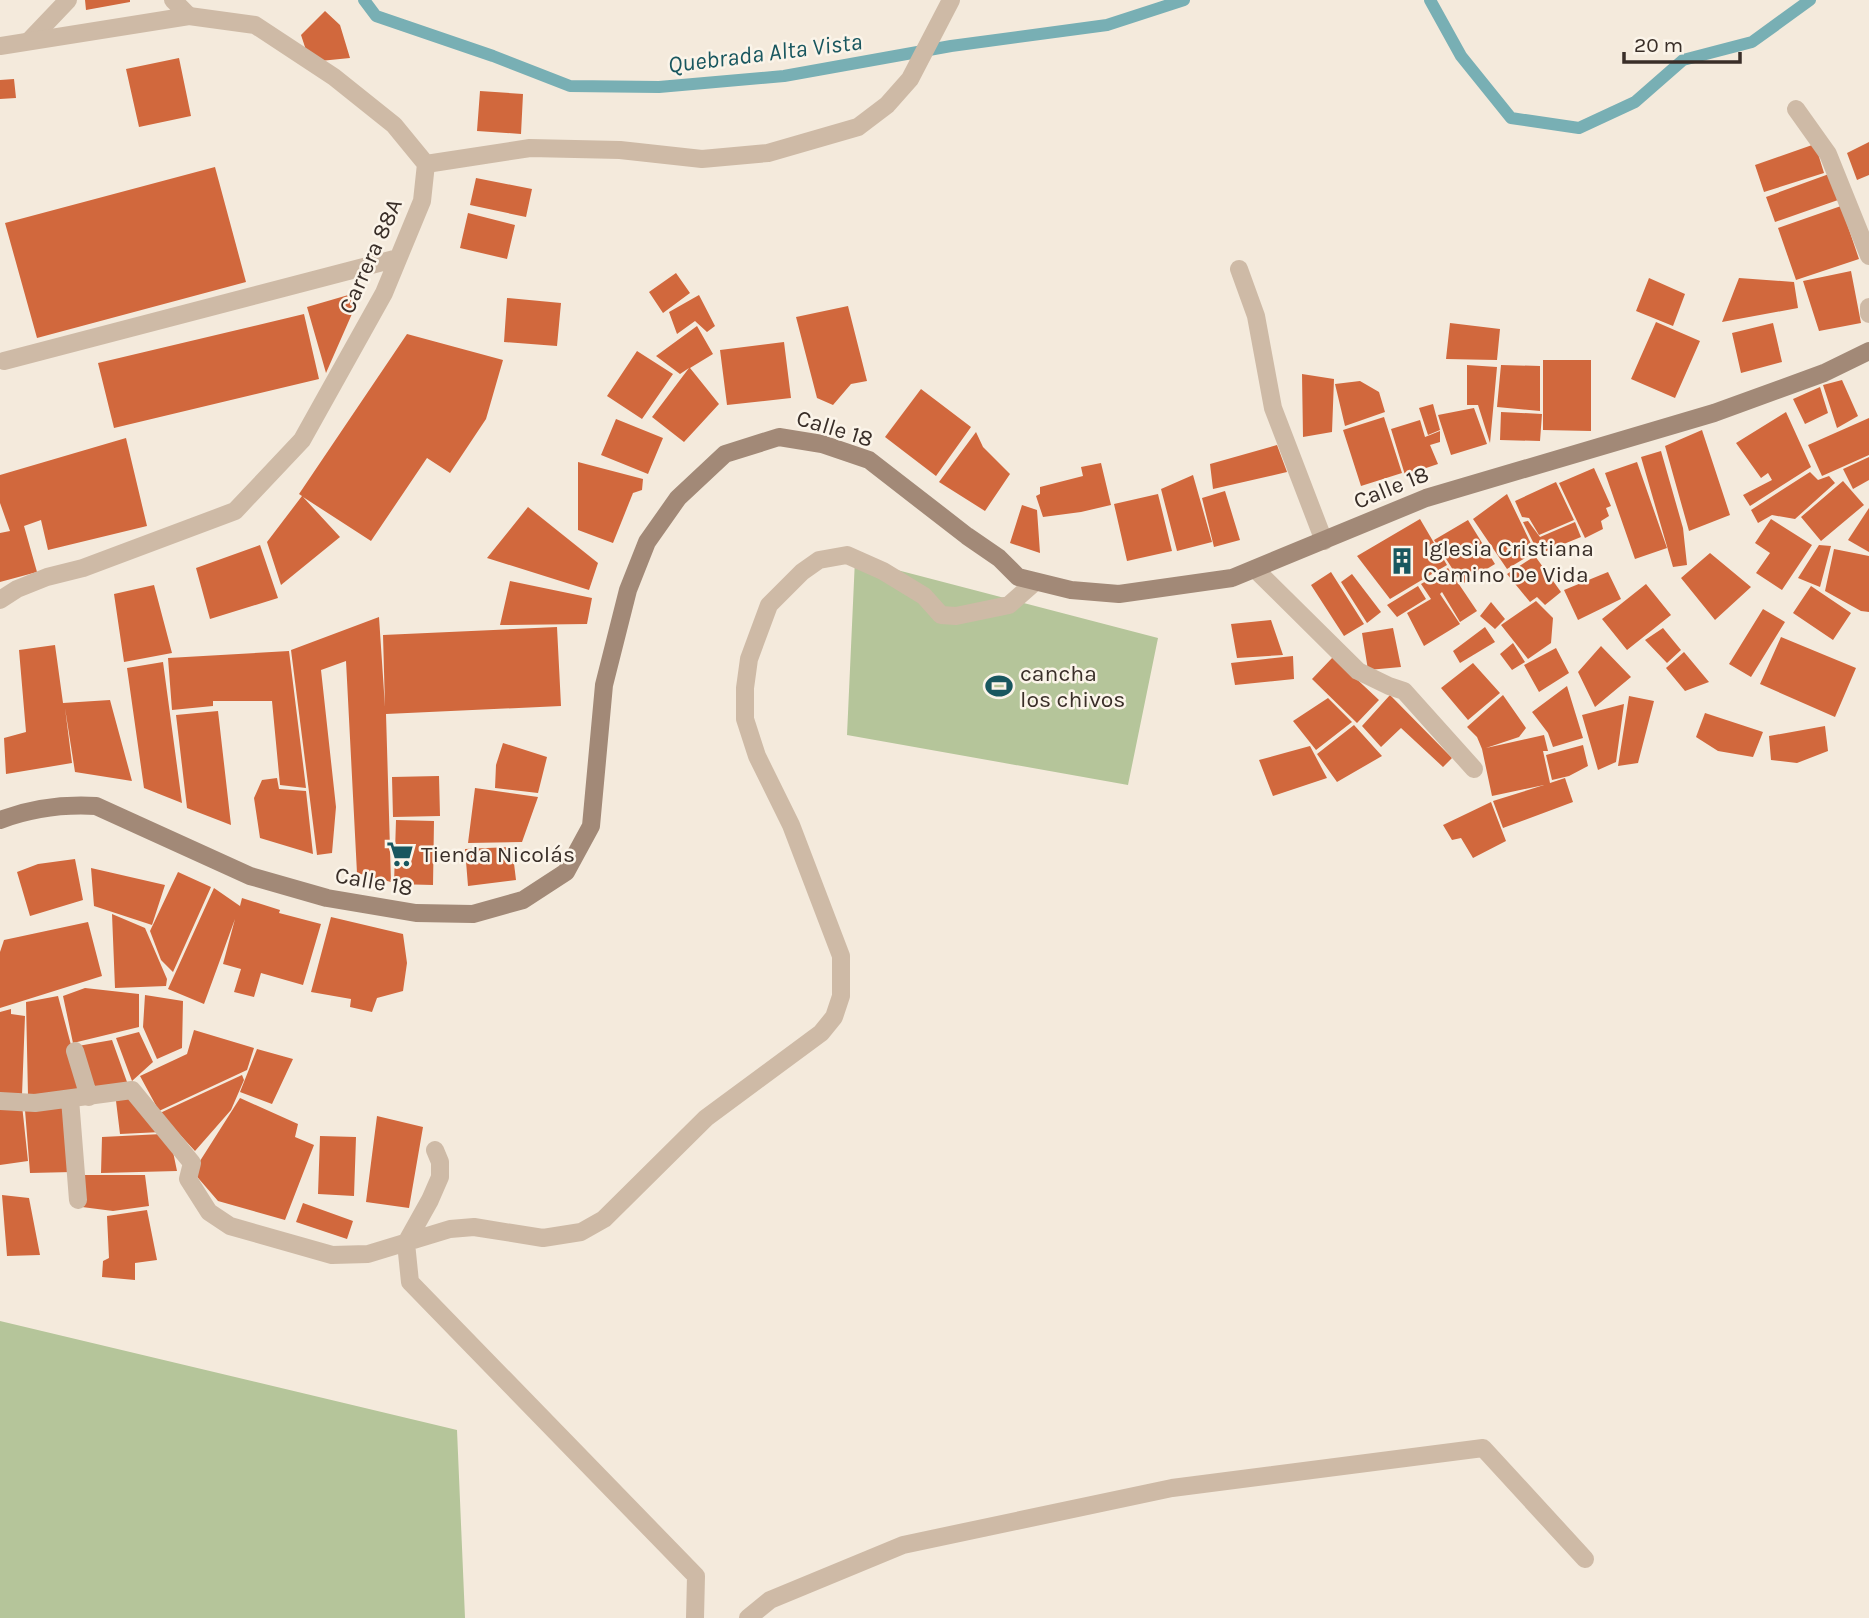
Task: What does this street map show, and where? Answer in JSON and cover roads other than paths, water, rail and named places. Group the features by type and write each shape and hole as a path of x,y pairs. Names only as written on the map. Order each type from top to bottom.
{"street":[{"path":"29,41 68,0"},
{"path":"173,0 189,16"},
{"path":"0,46 189,16 255,25 334,77 394,125 425,164 530,148 620,150 702,159 768,153 858,127 887,105 910,79 951,0"},
{"path":"1796,108 1828,154 1869,256"},
{"name":"Carrera 88A","path":"0,600 17,589 47,577 83,568 235,511 302,440 384,293 422,201 425,164"},
{"path":"4,361 398,258"},
{"path":"1238,269 1256,316 1273,408 1324,541"},
{"path":"1869,307 1869,314"},
{"name":"Calle 18","path":"0,820 42,807 68,804 96,806 250,876 327,898 416,913 473,914 523,900 566,872 590,826 604,685 628,590 648,542 678,498 725,454 779,437 822,444 869,460 999,558 1018,577 1071,590 1119,594 1232,578 1426,498 1714,414 1824,373 1869,351"},
{"path":"0,1101 35,1103 132,1090 192,1163 188,1180 209,1212 230,1226 332,1255 368,1254 450,1229 474,1227 543,1238 581,1232 604,1219 706,1118 821,1033 834,1017 841,996 841,956 792,825 757,756 745,719 749,659 769,605 802,572 819,560 848,555 883,571 924,596 941,615 956,616 1009,605 1035,582"},
{"path":"1255,569 1358,671 1404,691 1474,769"},
{"path":"75,1051 89,1097"},
{"path":"70,1099 78,1200"},
{"path":"435,1150 440,1162 440,1177 406,1243 410,1282 696,1576 695,1618"},
{"path":"748,1618 769,1600 904,1545 1172,1488 1482,1448 1585,1559"}],"waterway":[{"name":"Quebrada Alta Vista","path":"364,0 376,16 570,86 659,87 784,76 951,46 1107,25 1184,0"},
{"name":"Quebrada Alta Vista","path":"1430,0 1461,56 1511,118 1579,128 1635,102 1683,60 1752,42 1810,0"}],"place":[{"name":"Iglesia Cristiana Camino De Vida","path":"1402,561"},
{"name":"cancha los chivos","path":"999,686"},
{"name":"Tienda Nicolás","path":"400,854"}]}
